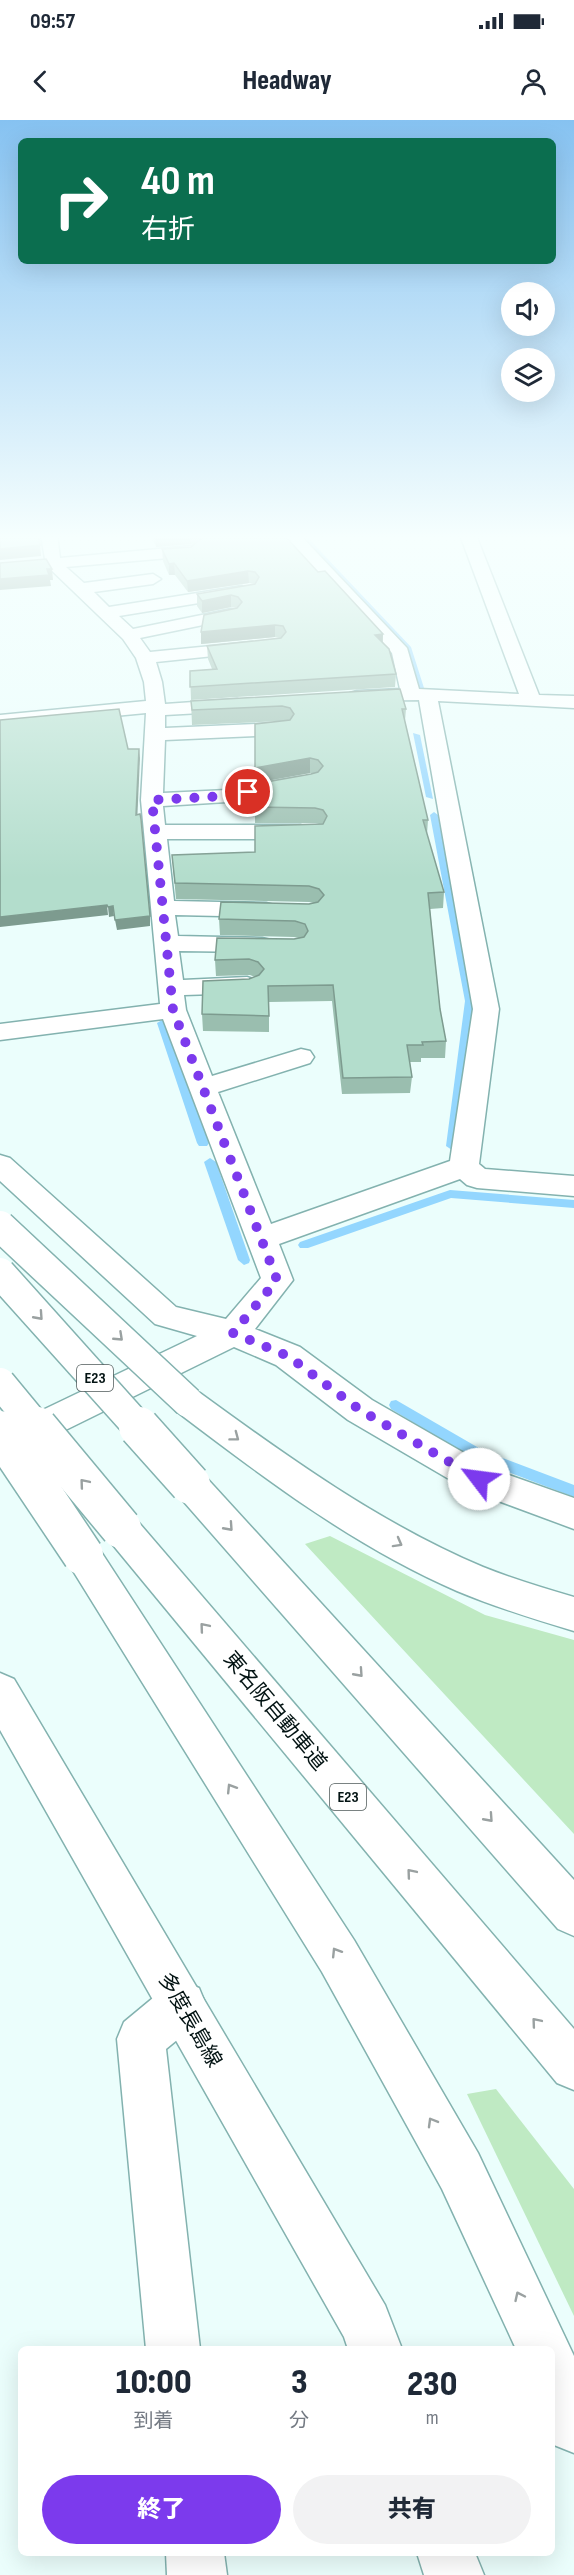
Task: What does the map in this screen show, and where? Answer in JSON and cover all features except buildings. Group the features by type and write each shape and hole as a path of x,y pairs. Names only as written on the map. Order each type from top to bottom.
{"main road":[{"path":"0,1446 233,1333 277,1280 203,1088 172,999 152,800 156,716 153,682 145,658 139,650"},
{"path":"145,658 229,650"},
{"path":"399,650 419,694 486,1009 464,1167"},
{"path":"512,650 531,699"},
{"path":"342,698 419,694 574,702"},
{"path":"0,721 156,716 260,703"},
{"path":"156,716 282,729"},
{"path":"152,800 227,796 310,781"},
{"path":"155,832 314,832"},
{"path":"163,908 287,910"},
{"path":"166,943 282,946"},
{"path":"0,1032 249,985"},
{"path":"203,1088 301,1057"},
{"path":"0,1165 166,1316 233,1333 288,1356 360,1410 479,1479 574,1514"},
{"path":"464,1167 477,1178 574,1186"},
{"path":"261,1239 464,1167"},
{"path":"0,1226 188,1402 276,1467 362,1523 443,1568 525,1599 574,1614"},
{"name":"E23","path":"0,1273 574,1913"},
{"name":"東名阪自動車道","path":"0,1383 574,2067"},
{"path":"0,1431 83,1555 338,1956 460,2171 543,2346"},
{"name":"多度長島線","path":"0,1692 366,2324 374,2346"},
{"path":"173,2346 141,2039 182,2005"},
{"path":"555,2377 574,2425"},
{"path":"195,2556 197,2575"},
{"path":"447,2556 454,2575"}],"green space":[{"path":"330,1536 485,1615 574,1640 574,1834 305,1544"},
{"path":"496,2089 574,2189 574,2316 467,2094"}],"waterway":[{"path":"408,650 421,690 438,691"},
{"path":"416,735 430,797"},
{"path":"434,815 470,1001 452,1146"},
{"path":"162,1023 203,1143"},
{"path":"210,1162 244,1260"},
{"path":"304,1245 450,1194 574,1204"},
{"path":"396,1405 479,1455 574,1491"}],"route":[{"path":"248,792 227,796 152,800 173,1010 277,1280 233,1333 288,1356 360,1410 479,1479"}]}
